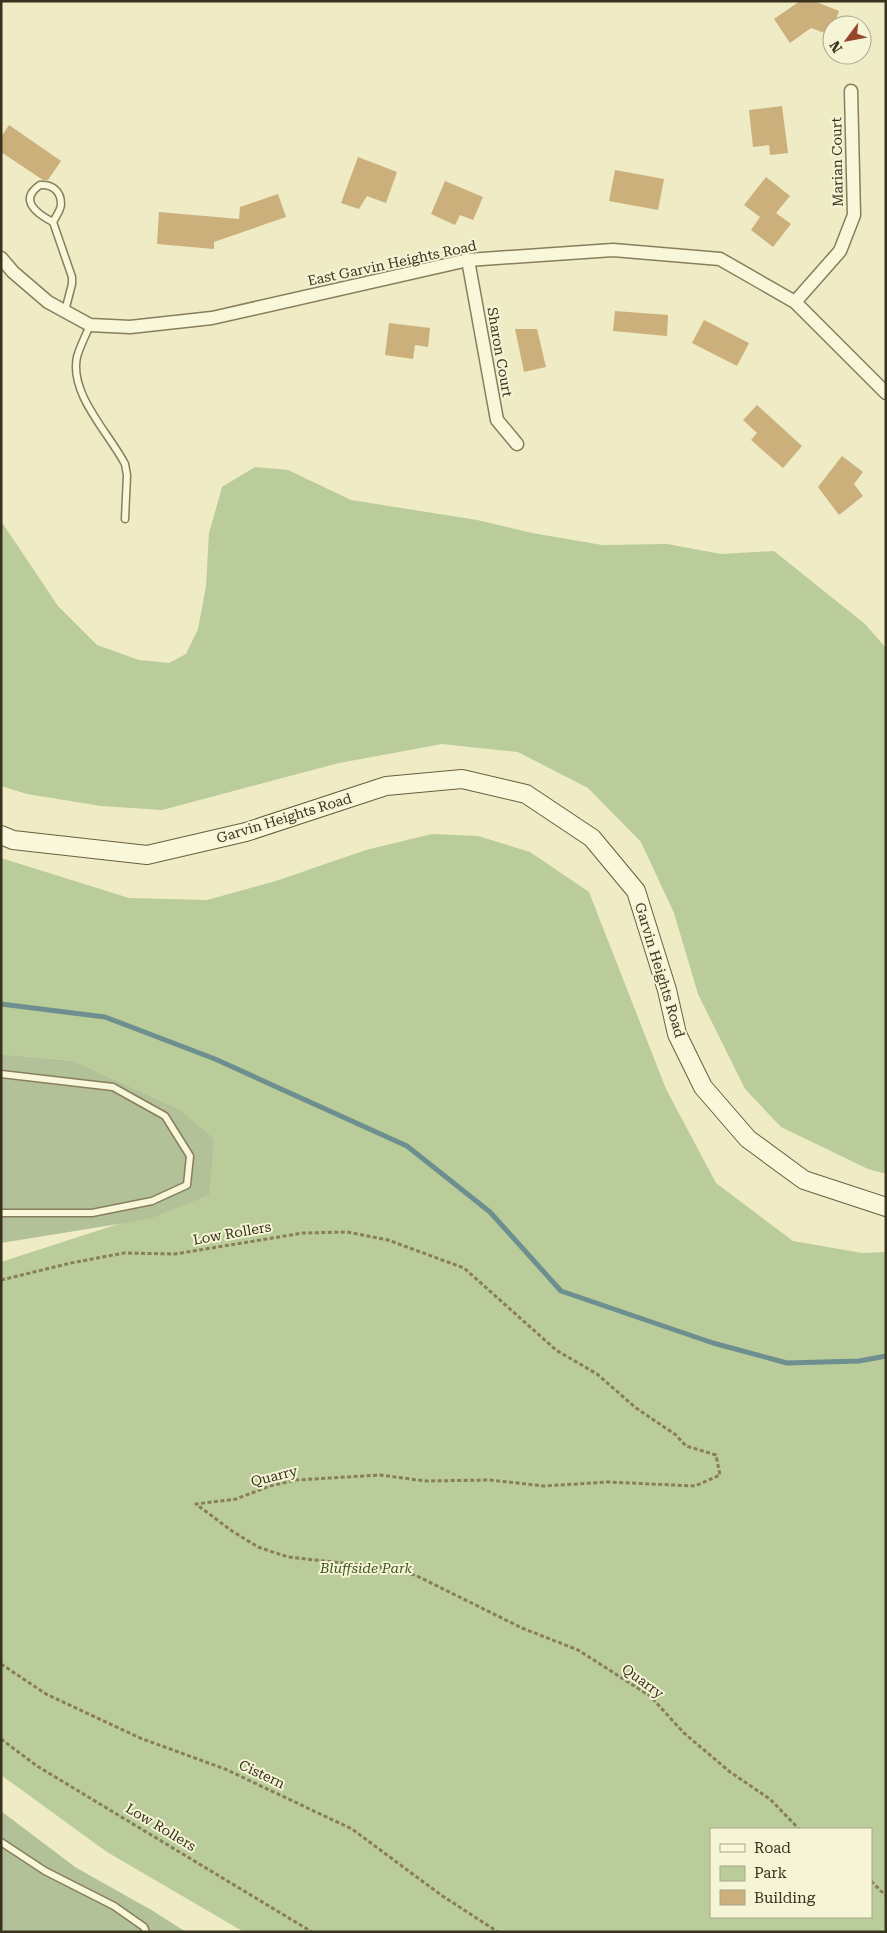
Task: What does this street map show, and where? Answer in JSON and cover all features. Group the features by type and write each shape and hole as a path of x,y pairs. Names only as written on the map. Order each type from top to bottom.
{"main road":[{"name":"Garvin Heights Road","path":"1,836 13,840 147,854 246,832 386,786 462,779 526,794 592,838 636,891 667,990 677,1034 703,1087 748,1138 804,1180 886,1207"}],"street":[{"name":"Marian Court","path":"795,302 840,250 854,215 851,91"},
{"name":"East Garvin Heights Road","path":"1,258 13,272 48,302 90,325 130,327 212,318 468,260 613,250 720,259 795,302 886,393"},
{"name":"Sharon Court","path":"468,260 497,420 517,444"}],"lane":[{"path":"53,222 61,204 60,197 57,190 51,185 40,185 33,191 30,198 32,205 41,216 53,222 72,276 72,284 65,311"},
{"path":"90,325 77,357 76,378 87,404 125,464 127,475 125,520"},
{"path":"1,1074 112,1087 165,1116 190,1156 187,1185 152,1201 92,1213 1,1212"},
{"path":"1,1842 44,1871 114,1906 144,1927 146,1932"}],"path":[{"name":"Low Rollers","path":"1,1280 71,1262 124,1253 175,1254 303,1233 347,1232 388,1240 464,1268"},
{"name":"Quarry","path":"464,1268 556,1350 597,1374 636,1408 676,1435 686,1446 716,1455 720,1475 695,1486 608,1482 544,1486 490,1480 426,1481 380,1475 296,1480 270,1486 236,1499 196,1504 232,1532 258,1547 288,1558 379,1567 415,1576 522,1628 578,1650 650,1696 684,1733 730,1772 770,1799 798,1828"},
{"name":"Cistern","path":"1,1664 46,1694 140,1738 225,1769 352,1829 441,1895 498,1932"},
{"name":"Low Rollers","path":"1,1739 37,1766 312,1932"},
{"path":"872,1881 886,1896"}],"green space":[{"path":"255,467 288,470 351,500 477,520 532,533 602,545 667,544 721,554 774,551 865,624 886,648 886,1174 868,1169 781,1127 745,1089 698,994 674,913 641,842 588,788 518,752 442,744 339,763 162,810 101,806 27,794 1,786 1,521 58,606 97,645 139,660 169,663 186,654 198,629 206,586 209,533 222,487"},
{"name":"Bluffside Park","path":"432,834 478,836 530,852 589,892 666,1089 716,1183 793,1241 862,1253 886,1252 886,1932 244,1932 107,1852 1,1775 1,1262 208,1195 177,1108 74,1061 1,1054 1,858 129,898 207,900 276,881 366,850"},
{"path":"1,1054 74,1061 177,1108 214,1139 209,1195 149,1219 1,1243"},
{"path":"1,1811 75,1867 186,1932 1,1932"}],"building":[{"path":"800,1 814,1 839,11 838,15 822,15 822,32 811,28 790,43 774,19"},
{"path":"782,106 788,153 770,155 769,145 753,147 749,110"},
{"path":"9,125 61,161 48,180 43,180 1,152 1,137"},
{"path":"358,157 397,172 386,203 367,196 359,209 341,203"},
{"path":"615,170 664,179 658,210 609,201"},
{"path":"766,177 790,196 776,213 791,224 773,247 751,230 760,217 744,205"},
{"path":"445,181 483,197 473,220 460,215 455,225 431,214"},
{"path":"278,194 286,217 214,242 214,249 157,244 159,212 239,219 240,207"},
{"path":"615,311 668,315 667,336 613,331"},
{"path":"704,320 749,343 737,366 692,343"},
{"path":"389,323 430,328 428,347 415,345 413,359 385,355"},
{"path":"515,329 537,329 546,367 524,372"},
{"path":"757,405 802,446 783,468 751,440 757,433 743,420"},
{"path":"842,456 863,472 854,484 863,496 839,515 818,487"}],"waterway":[{"path":"1,1004 105,1017 215,1059 407,1146 490,1212 561,1291 713,1343 787,1363 859,1361 886,1356"}]}
